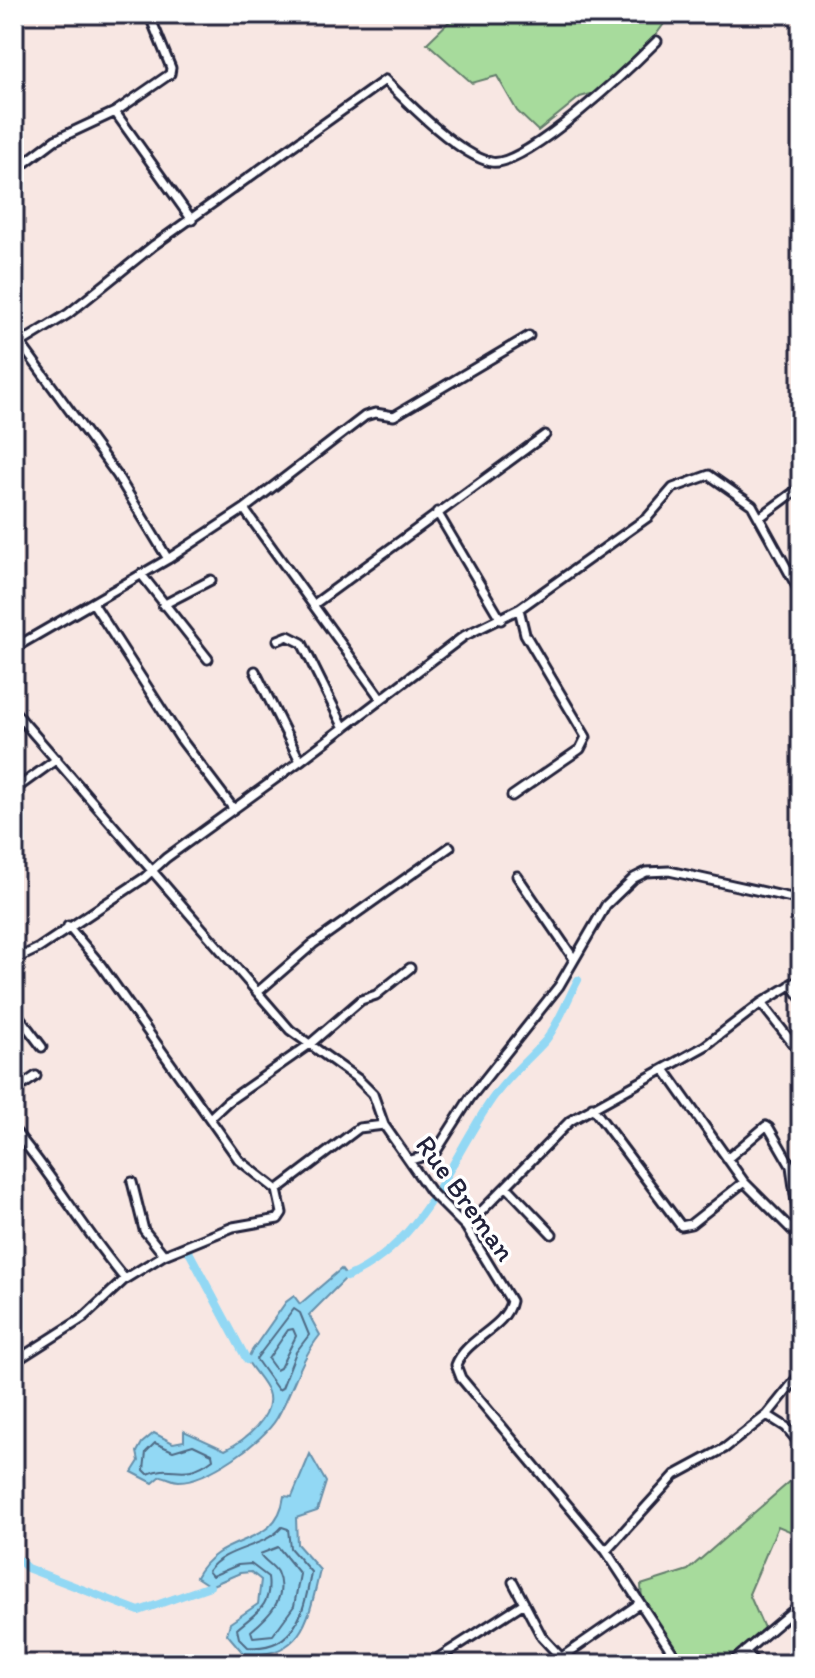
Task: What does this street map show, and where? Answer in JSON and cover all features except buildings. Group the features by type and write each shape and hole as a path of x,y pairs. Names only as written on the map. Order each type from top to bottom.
{"street":[{"path":"14,171 55,140 115,112 170,74 171,68 149,14"},
{"path":"168,559 117,475 18,346 68,314 385,80 426,121 483,159 502,162 523,152 603,95 657,41"},
{"path":"115,112 192,220"},
{"path":"15,646 168,559 244,509 365,416 375,413 394,416 529,336"},
{"path":"313,605 545,435"},
{"path":"14,960 39,948 151,870 464,636 519,609 648,517 673,488 709,475 752,505 801,594"},
{"path":"759,518 801,487"},
{"path":"244,509 381,699"},
{"path":"437,512 501,620"},
{"path":"141,574 208,659"},
{"path":"163,605 211,580"},
{"path":"93,603 180,738 233,808"},
{"path":"512,796 580,749 586,737 525,634 519,609"},
{"path":"278,640 297,637 302,643 344,728"},
{"path":"255,671 300,761"},
{"path":"14,711 290,1030 373,1094 384,1125"},
{"path":"14,790 57,759"},
{"path":"259,991 313,944 450,847"},
{"path":"411,1160 435,1153 485,1078 538,1016 606,905 620,890 646,872 693,875 801,900"},
{"path":"517,876 574,959"},
{"path":"14,1362 83,1318 125,1279 164,1255 233,1227 278,1219 282,1213 277,1190 239,1160 211,1117 68,926"},
{"path":"211,1117 227,1102 310,1044 361,1000 376,995 410,968"},
{"path":"466,1227 570,1121 705,1046 761,1003 801,979"},
{"path":"791,984 801,997"},
{"path":"761,1003 801,1054"},
{"path":"14,1010 42,1047"},
{"path":"664,1069 744,1182 800,1233"},
{"path":"14,1091 36,1076"},
{"path":"592,1107 681,1226 691,1224 744,1182"},
{"name":"Rue Breman","path":"277,1190 359,1128 384,1125 430,1191 466,1227 511,1301 509,1311 462,1350 456,1365 461,1378 606,1551 680,1664"},
{"path":"727,1159 766,1126 769,1128 791,1166 800,1233"},
{"path":"14,1130 40,1161 95,1244 125,1279"},
{"path":"132,1182 144,1230 164,1255"},
{"path":"507,1187 552,1234"},
{"path":"606,1551 675,1475 725,1448 767,1415 801,1373"},
{"path":"767,1415 786,1427 801,1445"},
{"path":"513,1582 542,1637 564,1661"},
{"path":"429,1664 524,1603"},
{"path":"552,1664 564,1661 640,1603"},
{"path":"730,1664 801,1604"},
{"path":"745,1651 756,1664"}],"green space":[{"path":"457,14 671,14 640,57 602,91 580,97 538,131 517,111 497,76 472,83 427,43"},
{"path":"801,1472 801,1536 778,1526 749,1594 764,1628 723,1664 682,1664 642,1601 641,1585 688,1570"}],"water":[{"path":"341,1269 347,1277 309,1315 320,1335 277,1418 260,1438 219,1467 191,1479 177,1481 161,1476 153,1483 132,1472 139,1461 137,1452 142,1443 154,1433 173,1443 184,1441 184,1431 225,1450 257,1427 269,1401 266,1388 247,1360 251,1352 286,1302 294,1296 300,1304"},
{"path":"310,1454 326,1482 317,1511 296,1518 297,1544 320,1570 312,1604 300,1632 291,1642 279,1650 264,1654 244,1654 227,1634 230,1623 258,1604 261,1580 251,1572 240,1573 210,1586 196,1577 219,1552 271,1525 284,1496 292,1497"}],"waterway":[{"path":"347,1277 374,1262 415,1223 492,1099 551,1033 578,980"},
{"path":"188,1250 247,1360"},
{"path":"14,1555 27,1568 139,1611 210,1586"}]}
